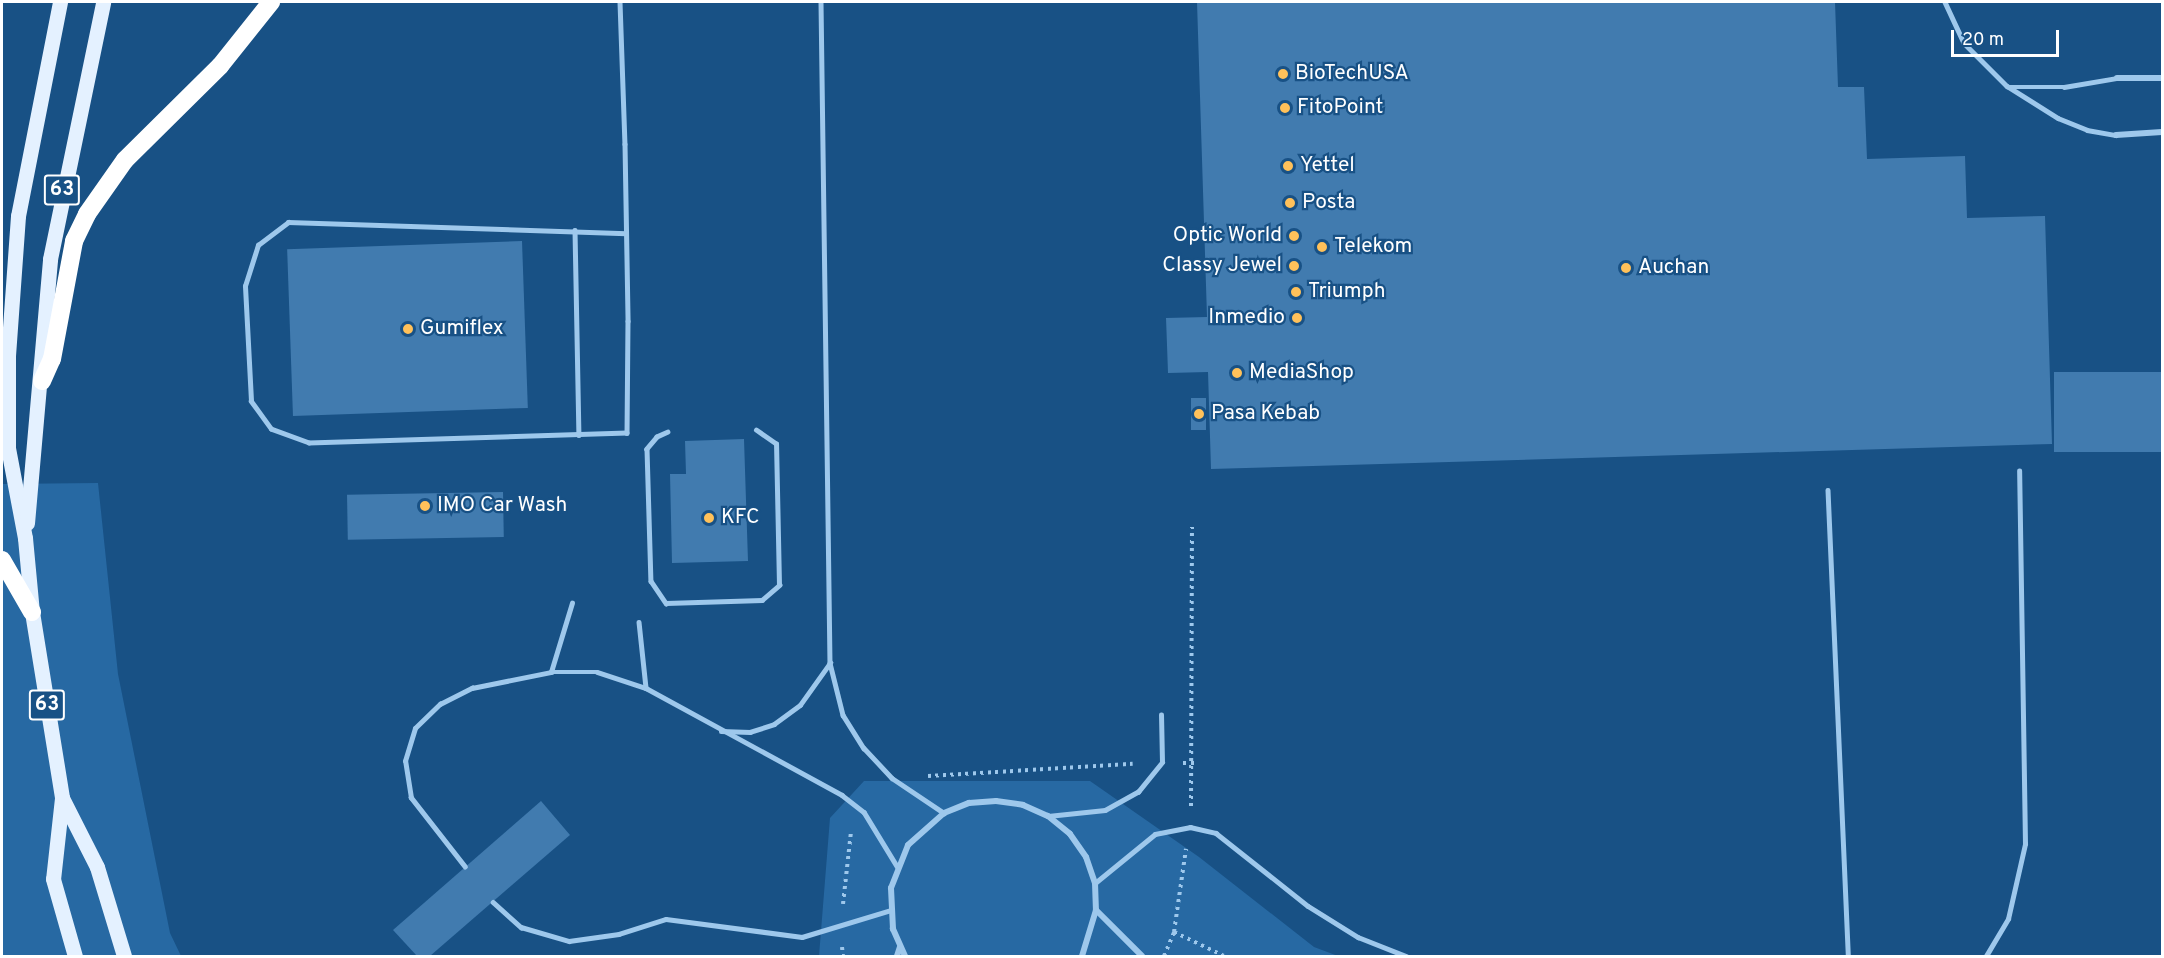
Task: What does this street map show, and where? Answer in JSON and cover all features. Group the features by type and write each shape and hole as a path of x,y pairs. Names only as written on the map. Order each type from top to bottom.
{"highway":[{"path":"42,381 52,359 74,241 87,214 125,160 220,66 270,2"},
{"path":"2,560 32,612"}],"main road":[{"name":"63","path":"60,2 18,216 8,355 8,447 26,538 32,612 62,798 53,879 75,957"},
{"name":"63","path":"26,538 42,381 50,259 103,2"},
{"name":"63","path":"62,798 97,867 124,957"}],"street":[{"path":"2117,78 2163,78"},
{"path":"2116,135 2163,132"},
{"path":"905,957 900,947 891,910 897,866 924,827 944,813 969,803 996,801 1023,805 1048,816 1070,834 1086,857 1095,883 1096,910 1082,957"},
{"path":"1096,910 1142,957"},
{"path":"897,957 900,947"}],"lane":[{"path":"620,2 626,233 627,433 309,442 271,429 251,401 245,286 258,245 288,222 626,233"},
{"path":"820,2 830,663 843,715 864,748 892,778 944,813"},
{"path":"1945,2 1965,43 2007,86 2058,118 2087,130 2116,135"},
{"path":"2007,86 2064,87 2117,78"},
{"path":"576,230 579,435"},
{"path":"668,432 657,437 647,449 651,581 666,603 762,600 779,585 776,444 756,430"},
{"path":"1986,957 2008,919 2025,844 2019,471"},
{"path":"1828,490 1848,957"},
{"path":"552,672 572,603"},
{"path":"639,622 646,688"},
{"path":"719,731 750,732 774,724 800,705 830,663"},
{"path":"465,867 411,798 405,761 415,728 440,704 472,688 552,672 597,672 646,688 719,731 842,795 864,812 897,866"},
{"path":"1048,816 1105,810 1138,792 1162,762 1161,715"},
{"path":"1095,883 1155,834 1190,827 1216,833 1308,906 1358,937 1406,957"},
{"path":"493,902 521,927 569,941 619,934 666,919 802,937 891,910"}],"path":[{"path":"1164,957 1174,932 1190,827 1194,763 1192,527"},
{"path":"1174,932 1224,957"}],"shaded area":[{"path":"98,483 118,674 170,933 181,956 2,956 2,484"},
{"path":"864,781 1090,781 1199,857 1314,947 1338,956 819,956 830,818"}],"building":[{"name":"Auchan","path":"1197,2 1835,2 1838,87 1864,87 1867,159 1965,156 1967,218 2045,216 2052,444 1211,469 1208,372 1168,373 1166,318 1207,317"},
{"name":"Gumiflex","path":"522,241 528,408 293,416 287,249"},
{"path":"2054,372 2162,372 2162,452 2054,452"},
{"name":"Pasa Kebab","path":"1191,398 1206,398 1206,430 1191,430"},
{"name":"KFC","path":"744,439 748,561 672,563 670,474 686,474 685,441"},
{"name":"IMO Car Wash","path":"503,492 504,537 348,540 347,495"},
{"path":"541,801 570,835 430,956 417,956 393,930"}],"place":[{"name":"BioTechUSA","path":"1283,74"},
{"name":"FitoPoint","path":"1285,108"},
{"name":"Yettel","path":"1288,166"},
{"name":"Posta","path":"1290,203"},
{"name":"Optic World","path":"1294,236"},
{"name":"Telekom","path":"1322,247"},
{"name":"Classy Jewel","path":"1294,266"},
{"name":"Auchan","path":"1626,268"},
{"name":"Triumph","path":"1296,292"},
{"name":"Inmedio","path":"1297,318"},
{"name":"Gumiflex","path":"408,329"},
{"name":"MediaShop","path":"1237,373"},
{"name":"Pasa Kebab","path":"1199,414"},
{"name":"IMO Car Wash","path":"425,506"},
{"name":"KFC","path":"709,518"}]}
